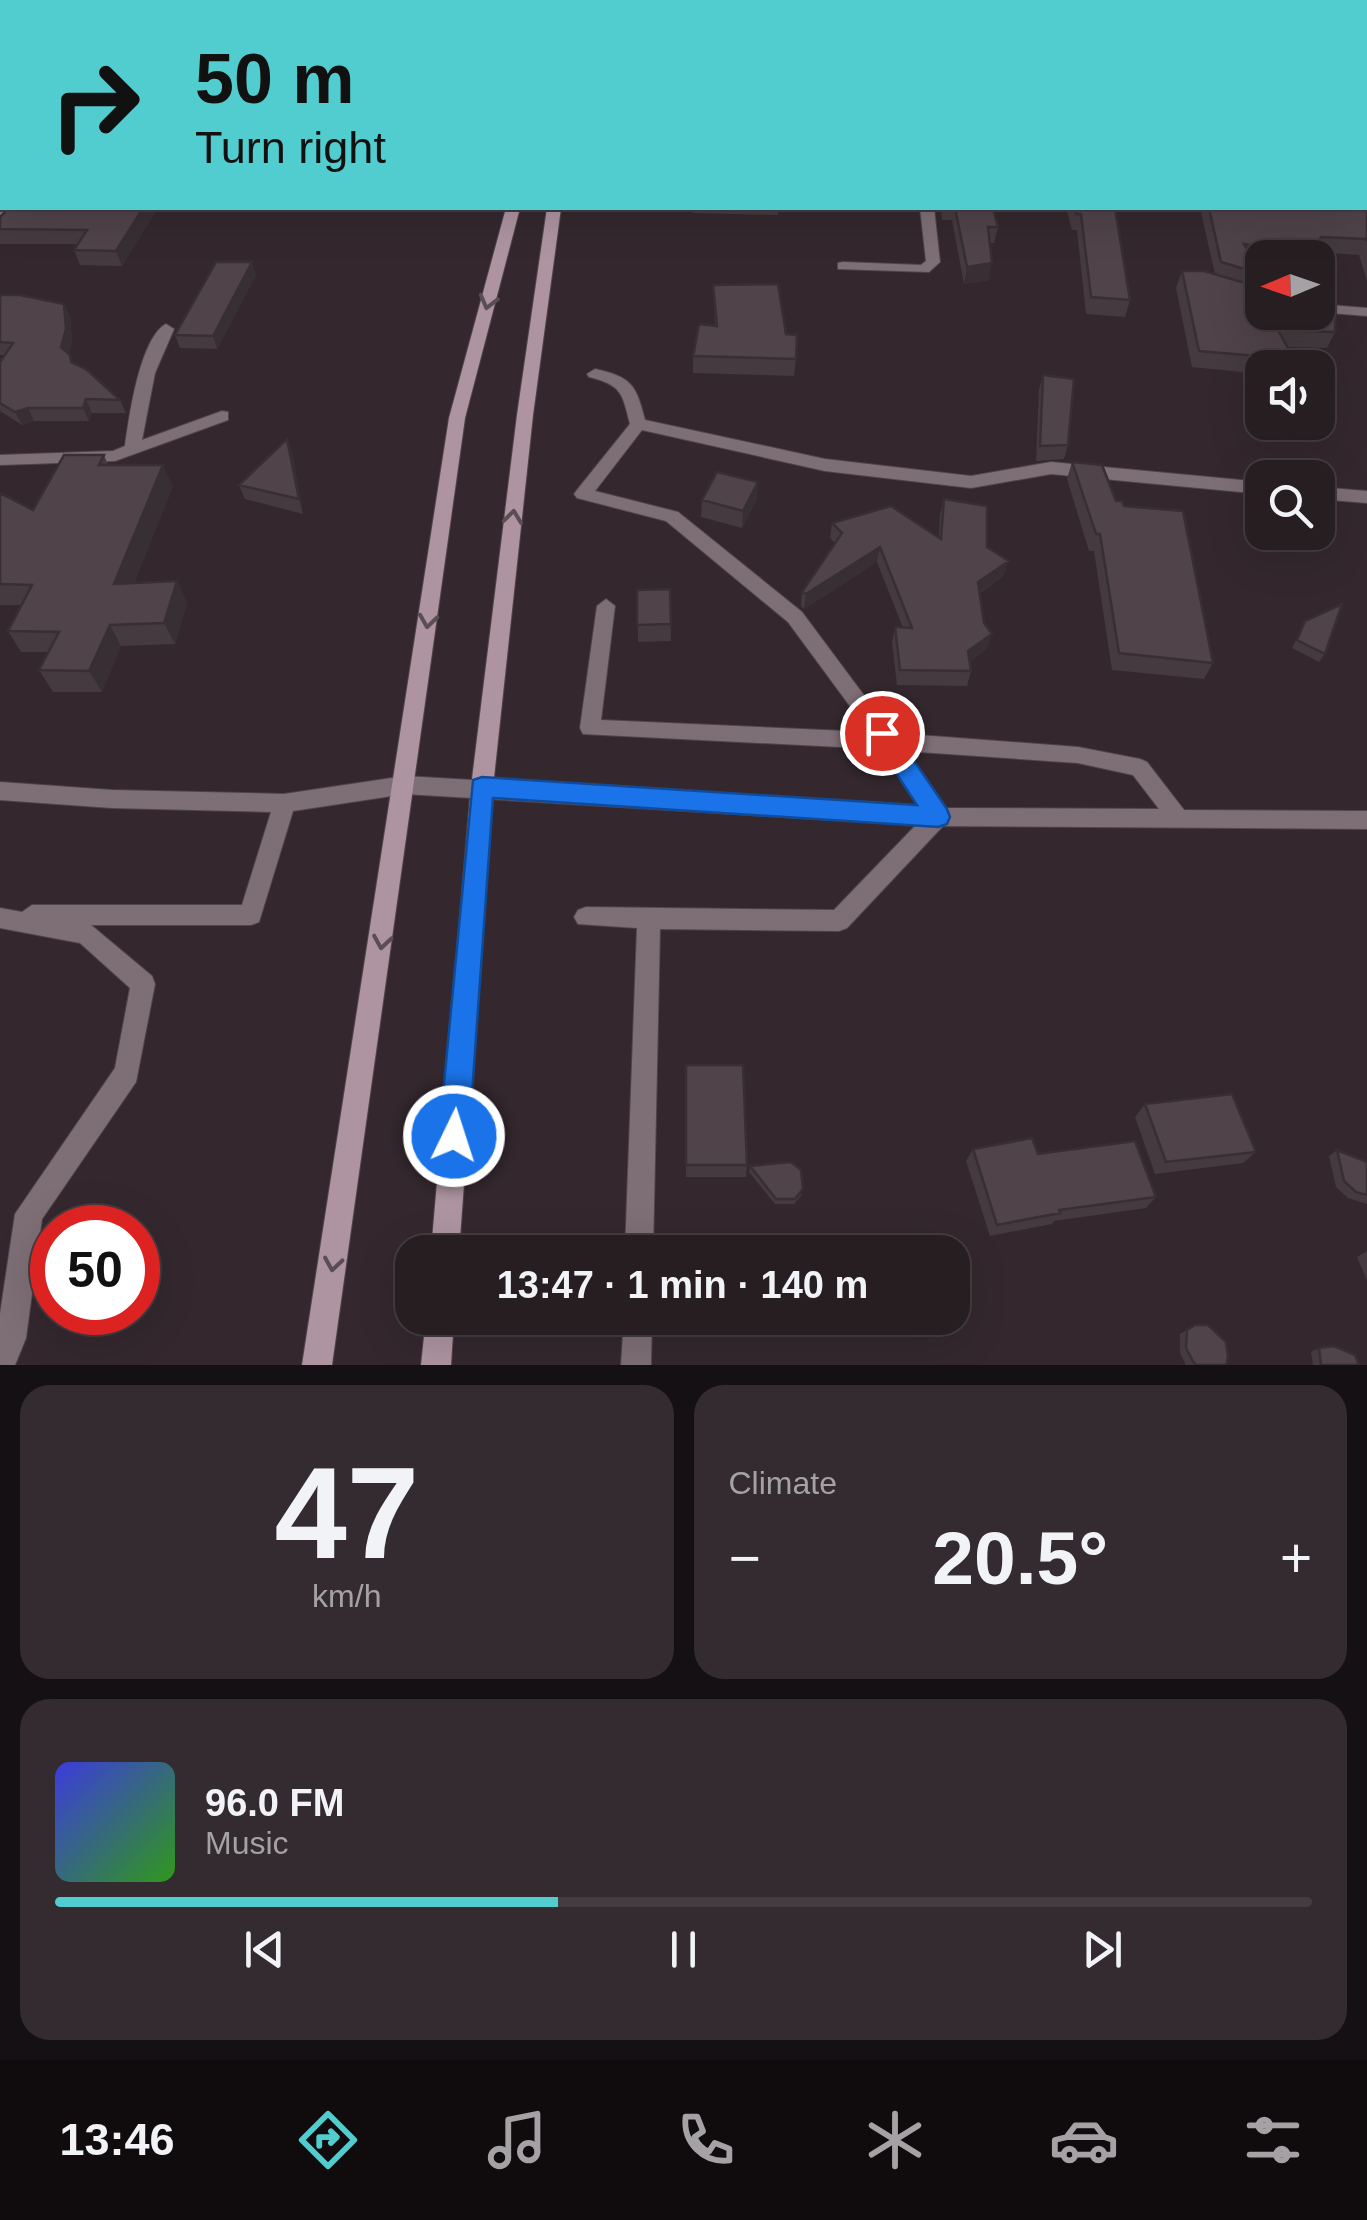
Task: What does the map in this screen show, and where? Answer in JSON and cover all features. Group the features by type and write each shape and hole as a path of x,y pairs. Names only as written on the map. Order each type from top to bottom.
{"main road":[{"path":"318,1365 457,418 511,210"},
{"path":"446,1235 482,787 525,415 554,210"},
{"path":"436,1365 439,1335"}],"street":[{"path":"843,266 924,269 932,262 927,210"},
{"path":"1335,309 1367,312"},
{"path":"133,450 138,406 154,352 166,329"},
{"path":"595,374 618,378 629,388 638,424"},
{"path":"0,460 116,456 222,416"},
{"path":"638,424 583,494 672,516 795,616 888,741 938,817"},
{"path":"638,424 825,464 971,482 1051,468 1245,486"},
{"path":"1335,494 1367,497"},
{"path":"606,606 590,728 888,741 1078,755 1140,768 1179,819"},
{"path":"0,791 112,799 284,803 406,785 938,817 1367,820"},
{"path":"0,916 251,915 284,803"},
{"path":"586,918 838,921 938,817"},
{"path":"0,916 86,934 143,984 127,1073 29,1214 11,1338 0,1365"},
{"path":"640,1235 649,918"},
{"path":"636,1365 637,1335"}],"building":[{"path":"7,210 142,210 116,251 74,250 87,230 0,229 0,217"},
{"path":"955,210 994,210 998,227 988,227 992,263 967,267"},
{"path":"1075,210 1115,210 1130,300 1091,297 1081,214"},
{"path":"1209,210 1367,210 1367,241 1321,237 1245,240 1245,269 1221,262"},
{"path":"216,262 252,262 213,336 175,335"},
{"path":"1182,271 1204,271 1245,283 1245,330 1278,330 1289,350 1245,350 1245,355 1199,351"},
{"path":"778,284 786,334 797,335 796,359 693,356 699,324 717,326 713,285"},
{"path":"0,295 64,304 66,329 61,347 70,355 71,362 86,369 120,400 86,399 83,408 28,408 15,412 0,403 0,362 13,343 0,342"},
{"path":"1335,306 1336,306 1335,332 1278,330 1335,330"},
{"path":"1043,375 1074,379 1068,445 1040,446"},
{"path":"287,439 299,499 239,485"},
{"path":"64,455 104,455 99,465 163,465 114,584 177,581 164,623 110,625 89,671 39,670 59,632 8,631 32,585 0,584 0,493 33,510"},
{"path":"1072,462 1102,465 1116,501 1122,501 1124,506 1183,511 1213,663 1119,653 1100,534 1096,534"},
{"path":"717,472 758,482 743,511 702,500"},
{"path":"944,499 987,506 987,547 1009,561 978,582 984,623 992,634 968,651 971,671 900,670 895,627 912,628 880,547 806,594 802,592 842,533 832,523 891,506 941,539"},
{"path":"670,589 671,624 637,625 637,590"},
{"path":"1342,604 1325,654 1297,640 1305,621"},
{"path":"686,1065 743,1065 747,1165 686,1165"},
{"path":"1232,1094 1256,1152 1166,1162 1145,1104"},
{"path":"1032,1138 1038,1154 1135,1141 1156,1197 1059,1210 1060,1213 997,1225 973,1149"},
{"path":"1337,1150 1367,1162 1367,1195 1356,1192 1344,1181"},
{"path":"791,1162 801,1170 803,1189 795,1199 776,1199 750,1166"},
{"path":"1195,1325 1208,1325 1226,1342 1226,1365 1194,1363 1186,1348 1187,1330"},
{"path":"1334,1346 1355,1355 1359,1365 1321,1365 1319,1348"}],"route":[{"path":"454,1136 482,787 938,817 882,733"}]}
